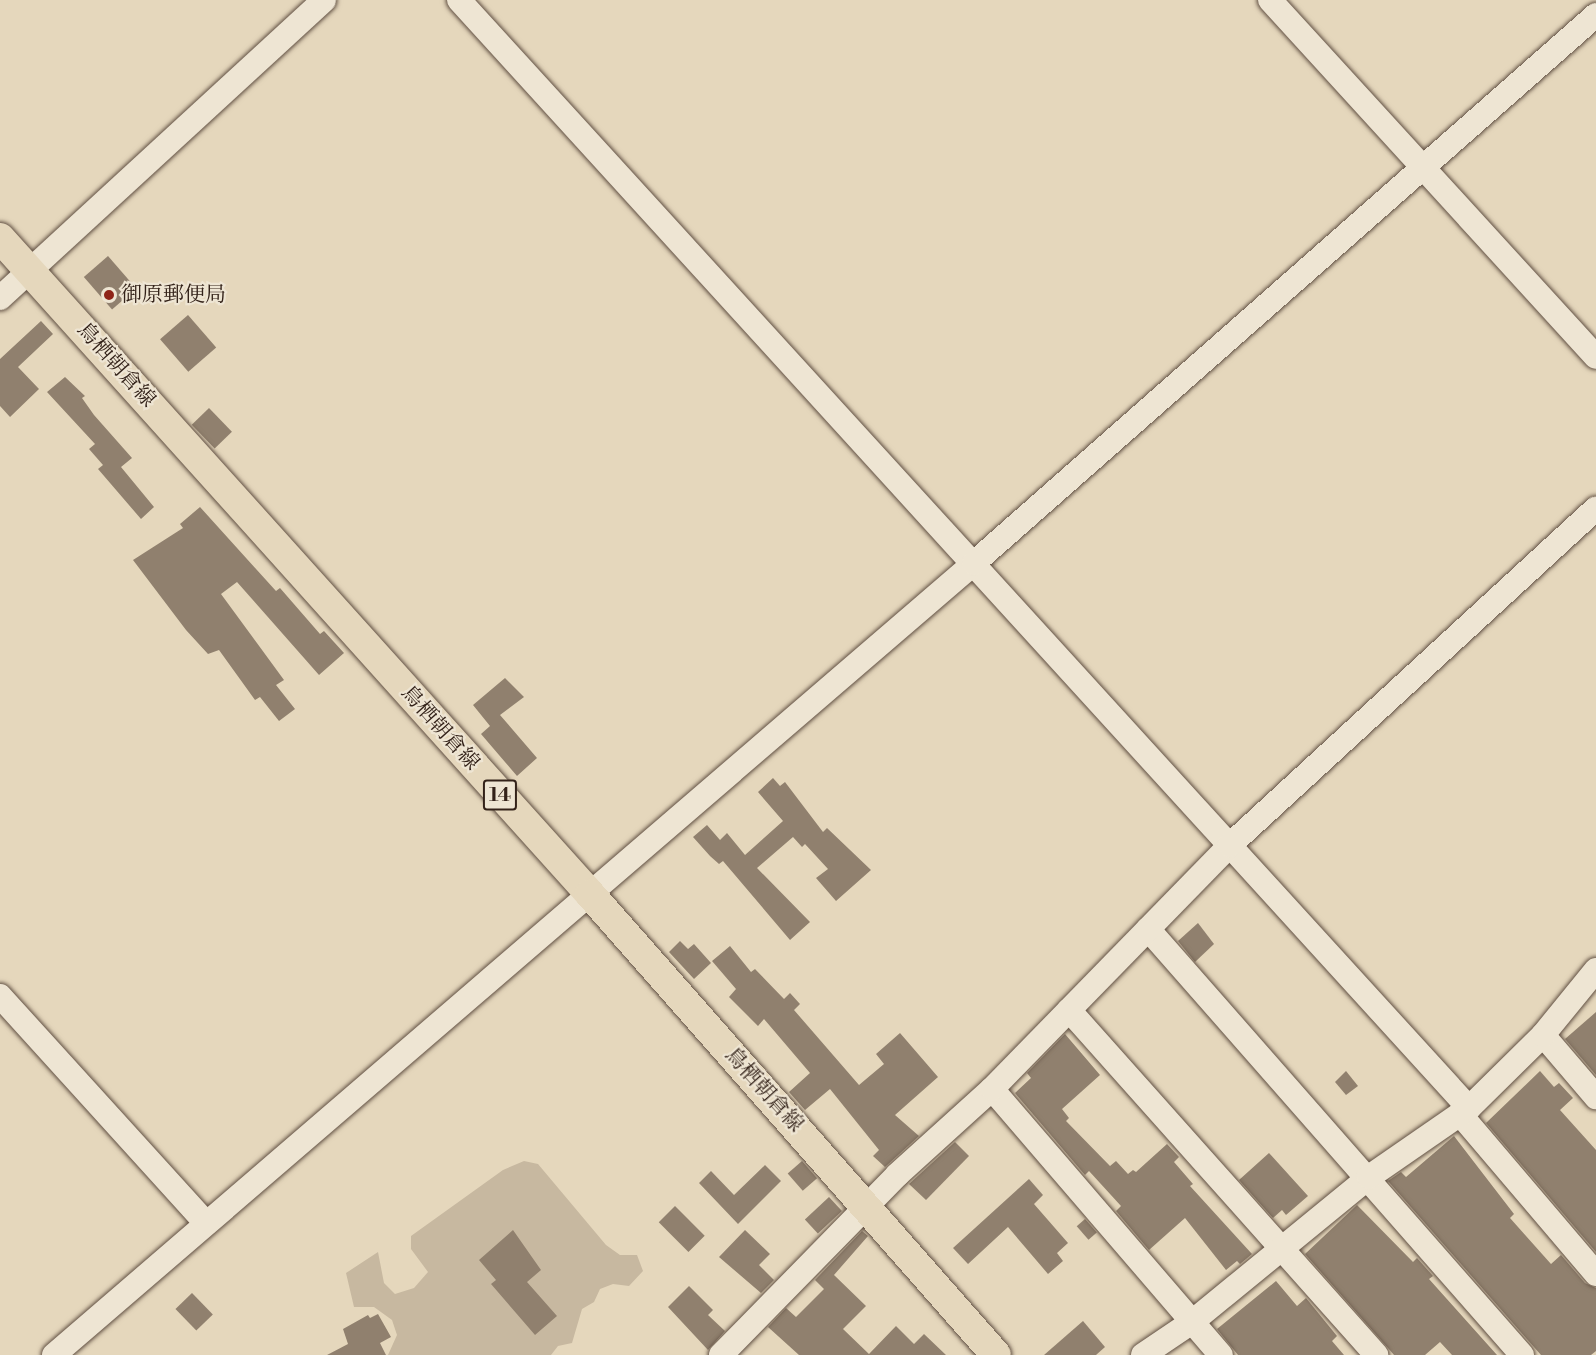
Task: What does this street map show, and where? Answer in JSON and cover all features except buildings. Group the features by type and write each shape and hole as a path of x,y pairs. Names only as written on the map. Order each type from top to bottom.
{"main road":[{"name":"鳥栖朝倉線","path":"0,238 32,271 868,1207 986,1351"}],"street":[{"path":"0,298 324,0"},
{"path":"459,0 1230,845 1465,1111 1596,1274"},
{"path":"1270,0 1596,357"},
{"path":"54,1355 974,563 1596,15"},
{"path":"721,1355 930,1144 992,1089 1230,845 1596,509"},
{"path":"1148,929 1369,1177 1522,1355"},
{"path":"1143,1355 1192,1322 1369,1177 1465,1111 1543,1035 1596,970"},
{"path":"0,996 206,1223"},
{"path":"1069,1010 1376,1355"},
{"path":"1543,1035 1596,1097"},
{"path":"992,1089 1221,1355"}],"shaded area":[{"path":"524,1161 538,1164 606,1245 620,1255 637,1255 643,1271 629,1286 613,1284 600,1289 594,1302 582,1309 572,1343 558,1346 551,1355 388,1355 397,1335 392,1320 374,1307 354,1307 346,1273 378,1252 384,1283 395,1294 414,1288 428,1272 411,1249 411,1236 503,1170"}],"place":[{"name":"御原郵便局","path":"109,295"}]}
